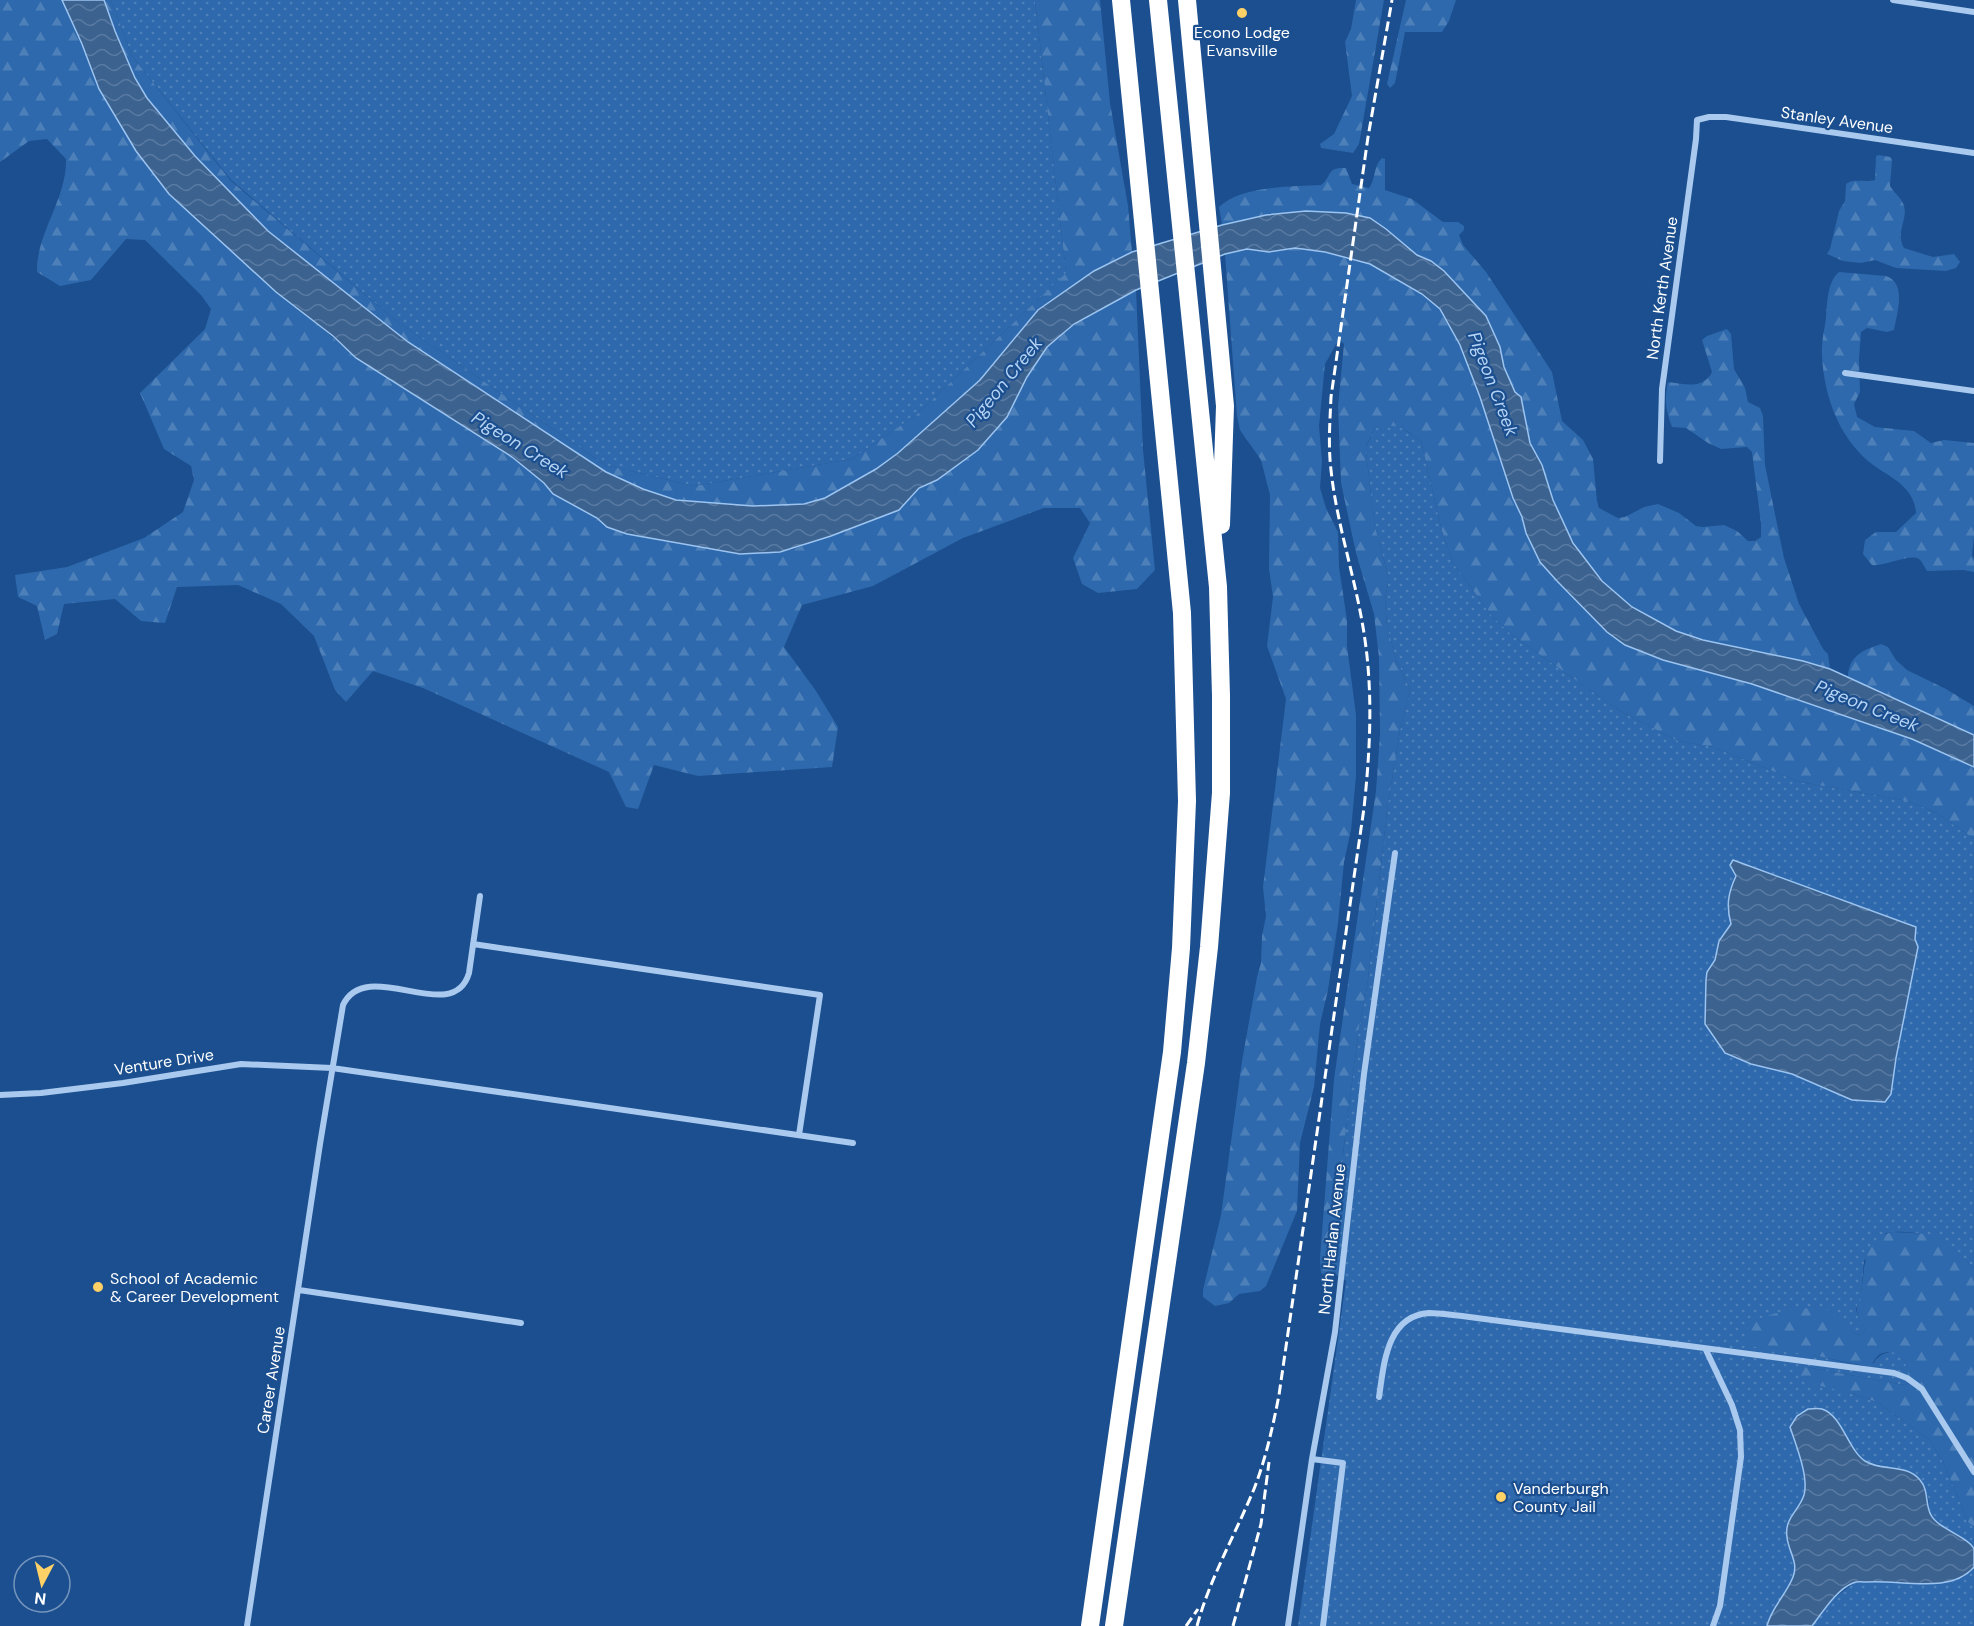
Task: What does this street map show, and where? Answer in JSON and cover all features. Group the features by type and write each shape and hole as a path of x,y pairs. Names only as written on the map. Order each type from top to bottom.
{"highway":[{"path":"1090,1626 1166,1096 1176,1011 1183,913 1187,801 1182,613 1121,0"},
{"path":"1158,0 1218,587"},
{"path":"1114,1626 1196,1063 1209,947 1221,793 1218,587 1225,405 1187,0"}],"street":[{"path":"1893,0 1974,12"},
{"name":"Stanley Avenue","path":"1697,120 1726,117 1974,153"},
{"name":"North Kerth Avenue","path":"1660,461 1662,389 1697,120"},
{"path":"1845,373 1974,391"},
{"name":"North Harlan Avenue","path":"1288,1626 1312,1459 1335,1332 1364,1074 1395,853"},
{"name":"Career Avenue","path":"247,1626 270,1462 299,1290 332,1068 345,1000 362,988 374,986 435,995 451,993 463,985 468,977 480,896"},
{"path":"473,944 820,995 799,1135"},
{"name":"Venture Drive","path":"0,1095 41,1093 123,1083 242,1064 332,1068 853,1143"},
{"path":"299,1290 521,1323"},
{"path":"1379,1397 1388,1345 1410,1318 1429,1313 1894,1373 1907,1378 1922,1389 1974,1472"},
{"path":"1706,1350 1732,1405 1740,1430 1742,1457 1720,1606 1713,1626"},
{"path":"1312,1459 1343,1463 1323,1626"}],"green space":[{"path":"0,0 62,0 99,89 136,151 169,194 356,358 512,457 544,483 553,494 597,518 607,527 780,552 794,549 899,510 919,488 937,480 978,450 1007,417 1034,365 1047,347 1061,334 1074,324 1136,290 1143,450 1155,570 1137,589 1098,593 1082,584 1073,558 1090,523 1080,508 1044,508 963,538 873,586 802,605 784,647 816,691 838,727 832,767 698,776 654,765 638,809 626,807 609,772 423,688 373,671 346,702 335,690 314,636 281,604 238,585 177,587 165,623 141,621 115,599 64,604 57,634 45,640 37,606 18,597 15,575 67,567 144,538 183,512 194,480 191,466 164,449 140,393 205,329 211,309 201,295 145,240 126,239 91,280 60,286 37,272 41,244 62,188 66,159 47,139 29,141 0,162"},
{"path":"104,0 111,0 132,56 231,181 395,320 605,465 694,486 852,459 916,415 1066,273 1035,0 1100,0 1110,103 1128,206 1132,252 1094,271 1038,310 980,380 898,453 876,469 825,498 804,504 753,506 676,500 643,489 606,472 408,342 268,231 195,156 147,98 135,78"},
{"path":"111,0 1035,0 1066,273 916,415 852,459 694,486 605,465 395,320 231,180 132,56"},
{"path":"1356,0 1384,0 1359,144 1353,153 1321,148 1320,144 1334,134 1352,96 1345,42 1351,29"},
{"path":"1406,0 1456,0 1449,21 1442,32 1405,32 1395,83 1390,88 1387,84"},
{"path":"1876,156 1890,157 1892,160 1890,186 1902,200 1905,211 1901,232 1904,248 1933,257 1954,254 1960,262 1956,268 1946,271 1896,268 1875,260 1861,263 1843,261 1827,254 1839,211 1845,201 1846,184 1852,181 1875,180"},
{"path":"1382,158 1385,159 1385,190 1412,199 1443,222 1458,222 1464,226 1464,230 1459,235 1463,245 1486,272 1552,372 1562,421 1583,440 1593,459 1599,508 1618,518 1658,504 1679,513 1696,526 1724,525 1737,531 1748,541 1755,541 1761,537 1752,452 1747,447 1721,449 1686,428 1672,427 1667,410 1668,382 1698,384 1708,378 1712,372 1702,340 1727,329 1731,334 1734,369 1745,388 1748,402 1760,408 1763,416 1765,465 1784,558 1799,604 1823,649 1828,654 1830,669 1716,643 1679,632 1638,611 1602,580 1574,543 1553,501 1544,470 1530,442 1521,397 1515,392 1504,367 1500,347 1486,316 1444,271 1431,261 1417,255 1370,218 1346,213 1306,211 1266,215 1222,225 1219,207 1228,200 1267,188 1321,185 1335,169 1346,168 1352,184 1369,188 1377,165"},
{"path":"1295,248 1325,252 1370,264 1422,294 1440,309 1460,345 1480,397 1526,533 1625,645 1663,660 1752,684 1912,739 1974,767 1974,839 1938,814 1918,805 1898,799 1800,782 1713,747 1678,741 1620,711 1513,636 1492,616 1453,563 1442,531 1421,441 1400,427 1375,428 1366,446 1366,453 1375,527 1389,579 1385,599 1387,626 1396,659 1410,690 1400,730 1388,803 1367,987 1359,1027 1344,1145 1339,1200 1339,1261 1334,1273 1328,1276 1321,1273 1320,1258 1334,1079 1376,791 1380,734 1379,658 1374,614 1356,553 1341,483 1338,407 1344,344 1339,339 1325,364 1319,426 1322,461 1320,488 1326,508 1338,532 1339,567 1347,620 1347,646 1356,715 1356,776 1351,830 1344,862 1328,990 1320,1024 1314,1087 1300,1143 1297,1211 1266,1286 1260,1291 1239,1294 1229,1303 1215,1306 1203,1297 1203,1290 1221,1215 1242,1061 1261,963 1262,936 1266,916 1263,887 1286,699 1267,646 1273,597 1269,569 1270,495 1261,460 1240,430 1237,416 1225,254 1247,249 1269,252"},
{"path":"1839,272 1886,276 1897,285 1899,292 1894,330 1887,332 1867,328 1861,332 1860,392 1854,404 1857,417 1875,427 1914,431 1931,443 1944,440 1974,443 1972,555 1974,572 1927,571 1920,560 1915,558 1872,565 1863,554 1865,540 1876,532 1896,532 1916,513 1914,503 1905,488 1857,451 1834,413 1823,371 1822,347 1828,294"},
{"path":"1389,424 1402,428 1421,441 1442,531 1453,563 1492,616 1513,636 1620,711 1678,741 1713,747 1800,782 1898,799 1918,805 1938,814 1974,839 1974,1268 1945,1244 1924,1235 1912,1232 1886,1233 1864,1261 1861,1296 1856,1309 1865,1328 1862,1335 1848,1330 1829,1312 1813,1355 1862,1366 1874,1363 1879,1356 1888,1352 1897,1352 1904,1360 1910,1383 1904,1385 1806,1367 1850,1393 1877,1402 1930,1440 1944,1464 1968,1522 1974,1527 1974,1549 1937,1523 1930,1512 1928,1497 1881,1465 1867,1462 1856,1453 1838,1422 1790,1427 1801,1461 1805,1488 1802,1501 1790,1520 1787,1530 1795,1572 1767,1626 1298,1626 1346,1281 1334,1273 1339,1261 1339,1200 1344,1145 1359,1027 1367,987 1388,803 1400,730 1410,690 1396,659 1387,626 1385,599 1389,579 1375,527 1366,453 1366,447 1375,428","holes":["1736,876 1918,947 1894,1069 1852,1100 1792,1074 1751,1064 1705,1024 1707,973 1715,960 1719,941 1731,924 1731,888"]},
{"path":"1881,644 1888,647 1896,660 1907,670 1974,706 1974,735 1848,678 1854,659 1868,649"},
{"path":"1893,1232 1919,1233 1934,1237 1952,1248 1974,1268 1974,1527 1968,1522 1944,1464 1930,1440 1877,1402 1809,1383 1798,1374 1800,1368 1806,1367 1904,1385 1910,1383 1902,1357 1894,1352 1887,1352 1877,1357 1869,1367 1813,1355 1755,1347 1745,1343 1746,1332 1753,1322 1779,1312 1813,1308 1829,1311 1852,1332 1862,1335 1865,1328 1857,1309 1867,1256 1875,1240"},
{"path":"1974,1567 1974,1626 1812,1626 1833,1599 1854,1583 1970,1572"}],"water":[{"name":"Pigeon Creek","path":"62,0 104,0 135,78 147,98 195,156 268,231 408,342 606,472 643,489 676,500 753,506 804,504 825,498 876,469 898,453 980,380 1038,310 1094,271 1132,252 1222,225 1266,215 1306,211 1346,213 1370,218 1417,255 1431,261 1444,271 1486,316 1500,347 1504,367 1515,392 1521,397 1530,443 1542,465 1553,500 1573,543 1602,581 1632,607 1676,631 1703,640 1830,669 1974,735 1974,767 1912,739 1752,684 1663,660 1625,645 1607,632 1540,562 1513,498 1480,397 1460,345 1440,309 1422,294 1370,264 1325,252 1295,248 1269,252 1247,249 1225,254 1136,290 1074,324 1047,347 1027,377 1007,417 978,450 937,480 919,488 899,510 831,536 780,552 740,554 627,534 607,527 597,518 553,494 544,483 512,457 356,358 333,336 276,292 169,194 136,151 99,89"},
{"path":"1733,860 1916,927 1915,939 1918,947 1891,1094 1885,1102 1852,1100 1792,1074 1751,1064 1725,1053 1705,1024 1707,972 1715,960 1719,941 1731,924 1729,900 1736,876 1730,865"},
{"path":"1808,1409 1820,1409 1835,1418 1854,1449 1865,1461 1908,1471 1920,1480 1925,1488 1931,1515 1940,1525 1966,1541 1974,1549 1974,1567 1964,1576 1938,1583 1855,1582 1836,1596 1812,1626 1767,1626 1795,1572 1787,1530 1790,1520 1802,1501 1805,1479 1790,1427 1797,1416"}],"railway":[{"path":"1197,1626 1202,1608 1258,1477 1277,1407 1364,808 1370,724 1368,661 1334,491 1329,442 1331,397 1368,137 1392,0"},
{"path":"1233,1626 1261,1524 1269,1462"},
{"path":"1186,1626 1198,1609"}],"place":[{"name":"Econo Lodge Evansville","path":"1242,13"},
{"name":"School of Academic & Career Development","path":"98,1287"},
{"name":"Vanderburgh County Jail","path":"1501,1497"}]}
